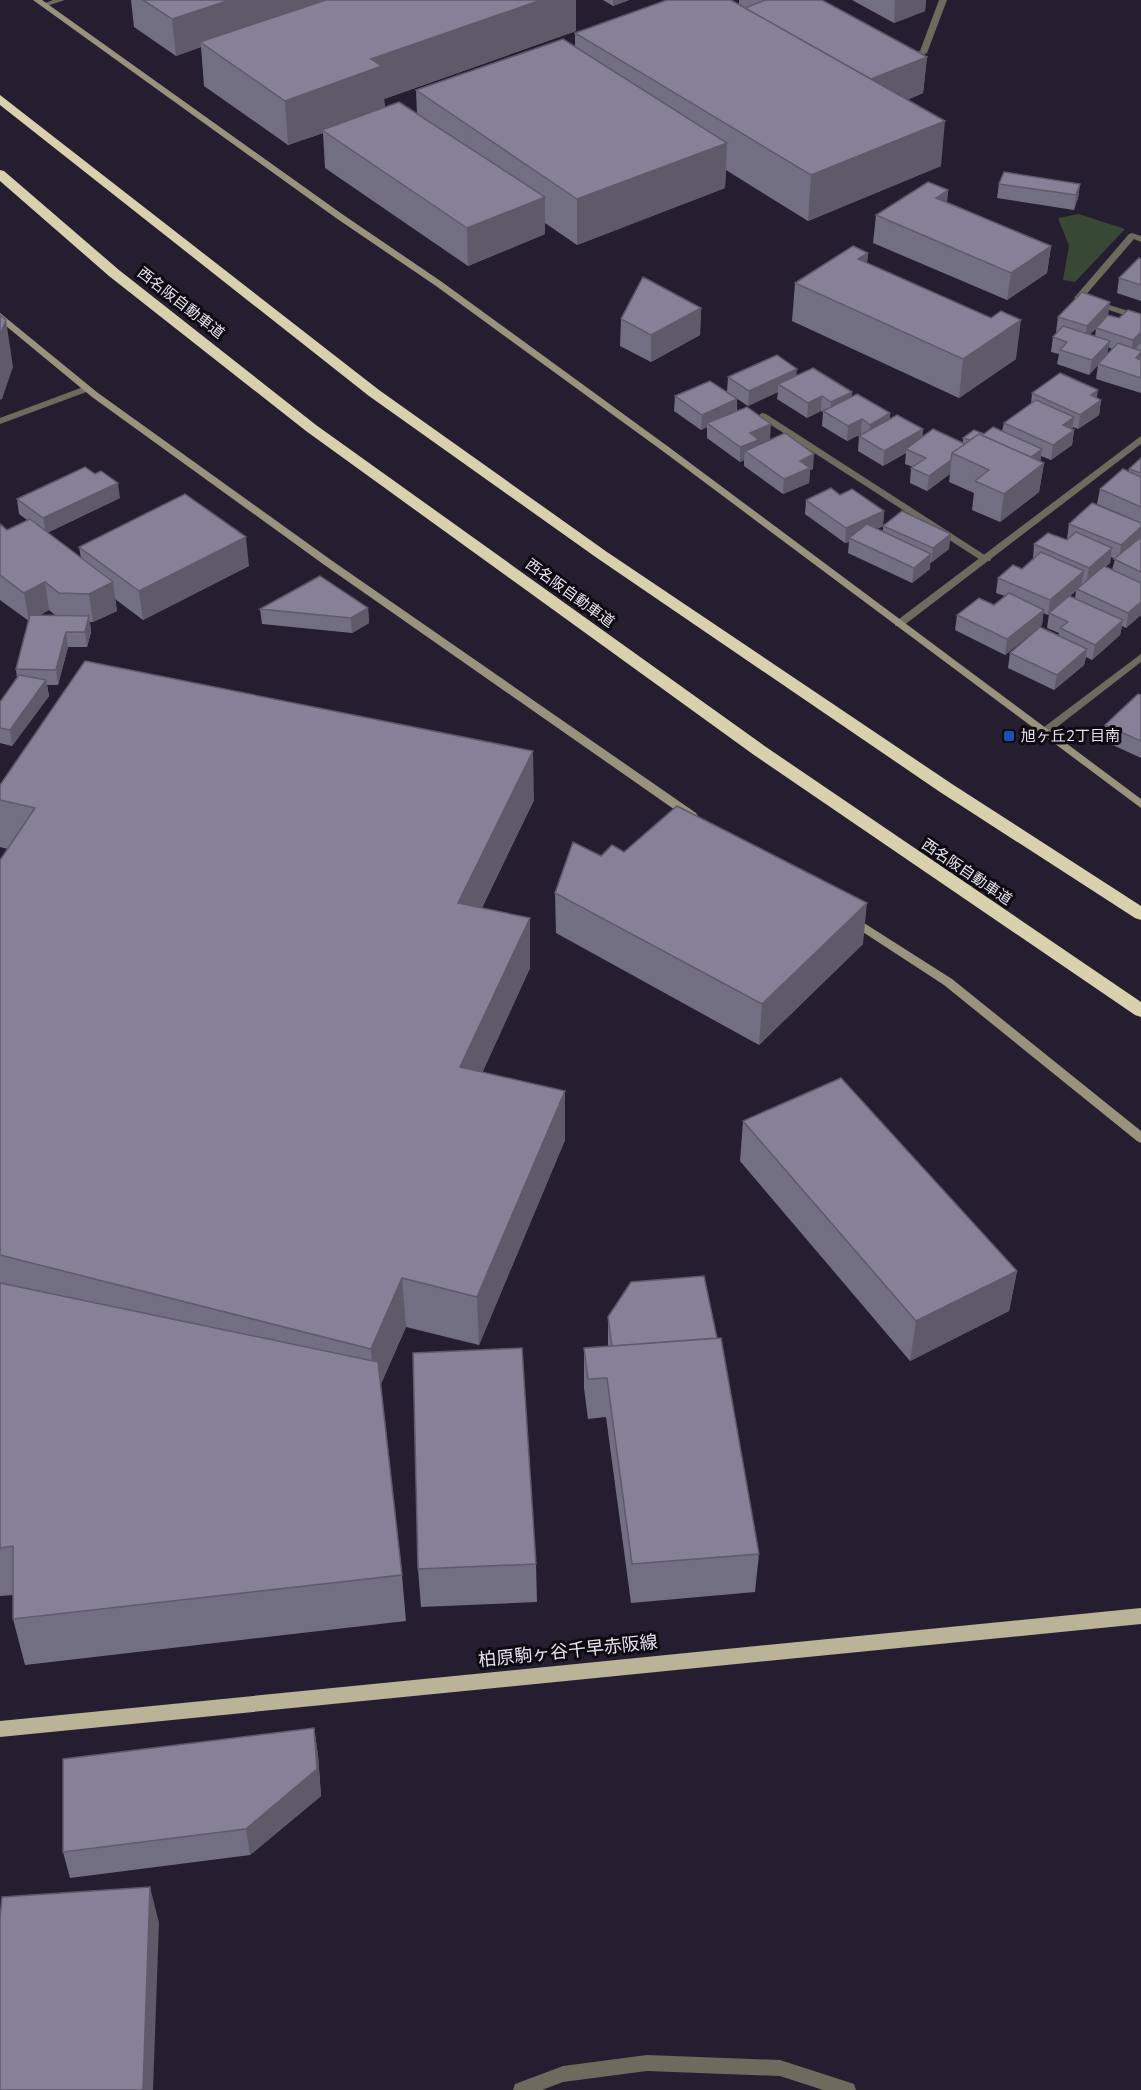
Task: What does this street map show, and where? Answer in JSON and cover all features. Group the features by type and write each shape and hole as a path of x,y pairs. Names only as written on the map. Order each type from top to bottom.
{"highway":[{"path":"0,99 374,393 602,555 946,788 1141,914"},
{"name":"西名阪自動車道","path":"0,174 114,273 310,428 760,752 1141,1011"}],"main road":[{"name":"柏原駒ヶ谷千早赤阪線","path":"0,1729 1141,1616"}],"street":[{"path":"41,3 61,0"},
{"path":"900,56 922,53 943,0"},
{"path":"41,3 339,216 439,284 1141,804"},
{"path":"1141,239 1132,236 1078,298 1141,318"},
{"path":"0,316 86,389 327,562 703,823"},
{"path":"0,421 86,389"},
{"path":"763,416 986,559"},
{"path":"899,624 1141,439"},
{"path":"1044,732 1141,657"},
{"path":"840,912 948,982 1141,1138"},
{"path":"521,2090 563,2074 647,2063 780,2068 848,2090"}],"green space":[{"path":"1079,214 1125,229 1075,282 1063,280 1069,246 1058,218"}],"building":[{"path":"143,0 230,0 172,19"},
{"path":"326,0 541,0 371,59 382,66 285,101 200,42"},
{"path":"667,0 731,0 945,121 811,175 575,33"},
{"path":"765,0 822,0 927,57 871,79 745,8"},
{"path":"563,39 727,143 577,199 416,90"},
{"path":"399,102 545,197 467,228 322,130"},
{"path":"1004,172 1080,184 1076,195 999,184"},
{"path":"928,182 948,190 936,198 1051,246 1011,273 876,215"},
{"path":"853,246 868,253 858,259 991,318 1001,311 1021,320 963,359 795,283"},
{"path":"1139,258 1141,259 1141,285 1119,278"},
{"path":"643,277 701,308 651,335 621,319"},
{"path":"1082,292 1110,302 1087,326 1058,317"},
{"path":"1128,310 1141,314 1141,332 1133,340 1096,328 1108,315 1119,318"},
{"path":"0,315 6,320 0,335"},
{"path":"1063,326 1110,341 1092,360 1060,350 1067,342 1053,337"},
{"path":"1118,343 1141,351 1136,358 1141,360 1141,378 1098,364"},
{"path":"777,355 797,369 749,391 728,377"},
{"path":"813,368 852,392 831,402 822,396 808,403 778,384"},
{"path":"1060,373 1098,390 1091,395 1101,400 1080,415 1032,393"},
{"path":"710,381 737,399 702,415 675,396"},
{"path":"857,394 890,413 870,425 862,419 848,426 823,411"},
{"path":"1036,400 1074,417 1063,425 1074,430 1053,445 1004,423"},
{"path":"747,407 771,424 750,433 759,440 740,447 707,423"},
{"path":"897,415 923,429 884,451 859,436"},
{"path":"993,427 1042,449 1031,457 979,434 970,440 963,438 974,430 984,434"},
{"path":"933,429 965,444 952,453 951,460 929,476 911,468 926,458 906,449"},
{"path":"785,433 814,454 800,461 810,468 784,479 745,451"},
{"path":"979,434 1044,463 1004,494 975,481 989,470 952,453"},
{"path":"1141,458 1141,473 1129,469"},
{"path":"85,467 95,474 101,471 118,483 43,518 17,499"},
{"path":"1123,469 1141,477 1141,507 1100,489"},
{"path":"831,488 840,495 852,489 884,511 846,528 806,500"},
{"path":"185,494 246,537 139,591 79,547"},
{"path":"1092,503 1141,523 1141,527 1121,545 1069,524"},
{"path":"902,511 951,534 933,548 883,526"},
{"path":"30,519 113,582 89,594 59,593 45,582 24,593 0,575 0,524 7,530"},
{"path":"867,524 931,554 914,568 849,538"},
{"path":"1076,532 1112,548 1089,568 1034,544 1048,533 1067,540"},
{"path":"1141,537 1141,572 1114,559"},
{"path":"1041,552 1084,571 1050,600 998,578 1013,565 1022,569"},
{"path":"1104,566 1141,583 1141,602 1128,613 1077,589"},
{"path":"320,576 368,608 351,618 260,609"},
{"path":"1009,593 1044,610 1007,639 957,615 979,598 994,605"},
{"path":"1069,596 1123,620 1095,645 1060,628 1068,622 1049,613"},
{"path":"30,615 89,616 85,632 66,632 56,670 16,669"},
{"path":"1040,627 1087,649 1057,675 1010,653"},
{"path":"85,661 533,751 458,903 530,918 460,1067 565,1091 477,1297 402,1278 371,1349 0,1255 0,860 35,808 0,800 0,785"},
{"path":"19,675 46,680 10,730 0,728 0,702"},
{"path":"1138,694 1141,695 1141,741 1105,725"},
{"path":"677,806 867,903 762,1004 555,893 573,842 601,856 612,845 624,852"},
{"path":"841,1078 1017,1271 916,1321 743,1121"},
{"path":"704,1276 717,1338 612,1346 608,1317 631,1282"},
{"path":"0,1283 378,1362 402,1575 13,1619 13,1546 0,1548"},
{"path":"721,1338 759,1554 632,1564 607,1378 588,1379 584,1348"},
{"path":"522,1348 536,1564 418,1569 413,1353"},
{"path":"314,1728 317,1769 246,1829 63,1852 63,1759"},
{"path":"150,1887 143,2090 0,2090 2,1897"}],"place":[{"name":"旭ヶ丘2丁目南","path":"1009,736"}]}
